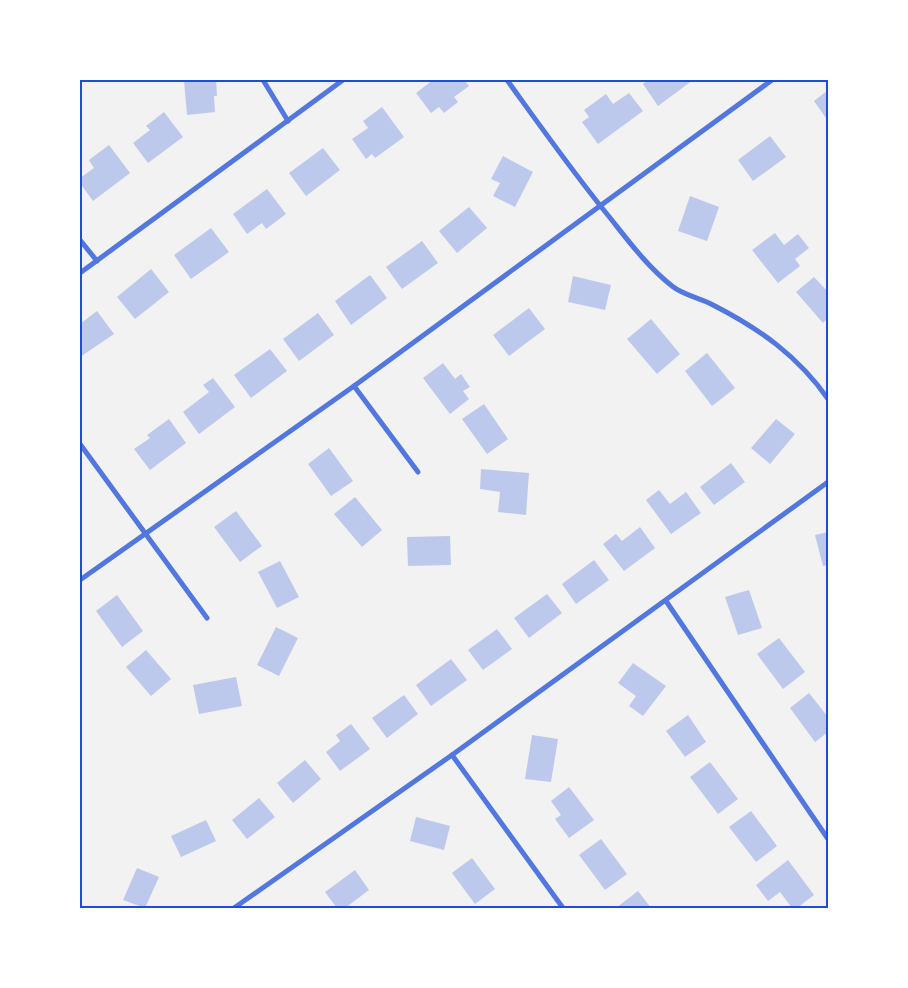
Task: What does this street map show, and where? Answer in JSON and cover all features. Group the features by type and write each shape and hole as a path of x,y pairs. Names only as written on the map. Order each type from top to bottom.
{"street":[{"path":"263,80 288,120"},
{"path":"80,273 343,80"},
{"path":"507,80 599,205 645,263 674,288 711,304 756,328 785,349 804,368 828,400"},
{"path":"80,580 354,386 772,80"},
{"path":"80,240 97,261"},
{"path":"354,386 418,472"},
{"path":"80,444 208,618"},
{"path":"234,908 452,755 828,482"},
{"path":"666,601 828,839"},
{"path":"452,755 563,908"}],"building":[{"path":"184,80 216,80 215,112 187,115"},
{"path":"433,80 464,80 469,86 454,97 458,102 444,113 439,107 431,113 416,93"},
{"path":"648,80 693,80 658,106 643,84"},
{"path":"828,90 828,121 814,101"},
{"path":"629,93 643,111 598,144 582,122 589,117 584,110 606,94 613,104"},
{"path":"382,107 404,137 375,158 372,154 366,159 352,139 368,128 363,121"},
{"path":"164,112 183,137 148,163 133,143 150,130 146,126"},
{"path":"770,136 786,157 753,181 738,160"},
{"path":"109,145 130,173 93,201 80,183 80,178 94,168 89,160"},
{"path":"323,148 340,170 306,196 289,173"},
{"path":"503,156 533,172 515,207 493,196 500,183 491,179"},
{"path":"267,189 286,214 266,229 262,223 247,234 233,214"},
{"path":"690,196 719,207 707,241 678,231"},
{"path":"469,207 487,228 457,253 439,231"},
{"path":"211,228 229,252 191,279 174,255"},
{"path":"775,233 784,245 798,234 809,248 795,259 800,266 778,283 752,250"},
{"path":"422,241 438,263 402,289 386,267"},
{"path":"151,269 169,292 135,319 117,297"},
{"path":"370,275 387,298 351,325 335,301"},
{"path":"573,276 611,285 605,310 568,302"},
{"path":"814,277 828,292 828,318 823,323 796,292"},
{"path":"529,308 545,329 509,356 493,335"},
{"path":"97,311 114,334 80,357 80,324"},
{"path":"318,313 334,335 299,361 283,339"},
{"path":"651,319 680,354 657,374 627,339"},
{"path":"270,349 287,371 251,398 234,375"},
{"path":"707,353 735,388 712,406 685,371"},
{"path":"443,363 455,379 461,374 470,387 463,391 469,399 450,414 423,378"},
{"path":"213,378 235,407 199,434 183,412 209,392 203,385"},
{"path":"484,404 508,439 487,454 462,419"},
{"path":"169,419 186,443 150,470 134,449 150,438 147,435"},
{"path":"776,419 795,434 770,464 751,448"},
{"path":"329,448 353,481 331,496 308,464"},
{"path":"731,463 745,482 714,505 700,487"},
{"path":"481,469 529,473 526,515 498,512 500,492 480,489"},
{"path":"659,490 670,504 686,492 701,513 671,534 646,500"},
{"path":"355,497 382,530 362,547 334,514"},
{"path":"236,511 262,546 240,562 214,527"},
{"path":"640,527 655,548 624,571 603,544 616,534 622,541"},
{"path":"828,532 828,565 823,566 815,535"},
{"path":"450,536 451,565 408,566 407,537"},
{"path":"594,560 609,580 576,604 562,584"},
{"path":"280,561 299,597 277,608 258,572"},
{"path":"749,590 762,628 738,635 725,597"},
{"path":"547,594 562,613 529,638 514,618"},
{"path":"117,595 143,631 122,647 96,611"},
{"path":"276,627 298,638 279,676 257,665"},
{"path":"497,629 512,649 483,670 468,650"},
{"path":"779,638 805,672 783,689 757,654"},
{"path":"146,650 171,679 151,696 126,667"},
{"path":"451,659 467,680 431,706 416,685"},
{"path":"633,663 666,686 643,716 629,706 636,696 618,683"},
{"path":"236,677 242,706 199,714 193,685"},
{"path":"809,693 828,717 828,732 815,742 790,708"},
{"path":"404,695 418,714 387,738 372,718"},
{"path":"688,715 706,742 685,757 666,731"},
{"path":"351,724 370,749 340,771 326,752 340,741 336,735"},
{"path":"532,735 558,739 551,782 525,779"},
{"path":"305,760 321,779 293,803 277,783"},
{"path":"710,762 738,799 718,814 690,777"},
{"path":"569,787 594,820 569,838 555,819 561,815 551,801"},
{"path":"259,798 275,817 247,839 232,820"},
{"path":"751,811 777,846 756,862 729,827"},
{"path":"416,817 450,826 444,850 410,841"},
{"path":"206,820 216,841 181,857 171,836"},
{"path":"601,839 627,874 605,890 579,855"},
{"path":"472,858 495,889 475,904 452,873"},
{"path":"788,860 814,895 797,908 792,908 780,892 768,901 756,885"},
{"path":"137,868 159,877 145,908 123,900"},
{"path":"355,870 369,890 345,908 337,908 325,892"},
{"path":"638,891 651,908 616,908"}]}
